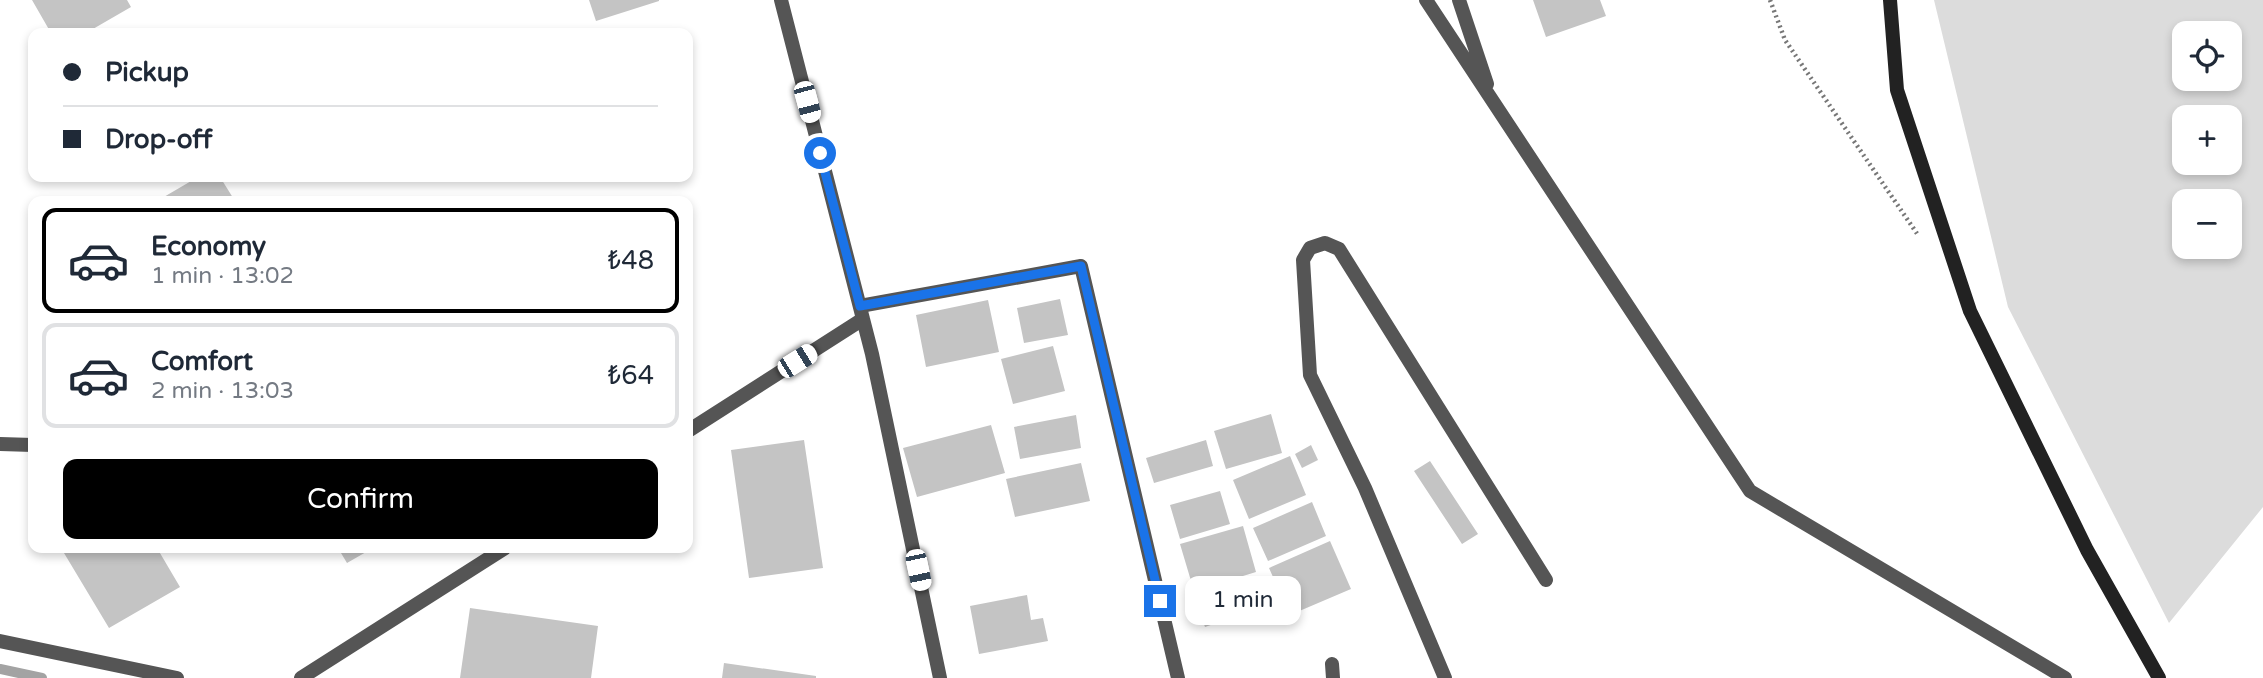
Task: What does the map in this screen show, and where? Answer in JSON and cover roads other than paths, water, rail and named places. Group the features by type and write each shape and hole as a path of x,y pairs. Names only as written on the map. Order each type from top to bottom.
{"street":[{"path":"780,0 862,313 940,678"},
{"path":"1426,0 1750,491 2065,678"},
{"path":"1459,0 1493,102"},
{"path":"1890,0 1897,90 1970,311 2087,550 2159,678"},
{"path":"1445,678 1365,488 1310,375 1303,260 1310,248 1325,243 1339,249 1546,580"},
{"path":"693,428 862,313 1081,266 1178,678"},
{"path":"0,444 28,445"},
{"path":"300,678 497,553"},
{"path":"0,641 177,678"}],"waterway":[{"path":"0,669 42,678"}]}
